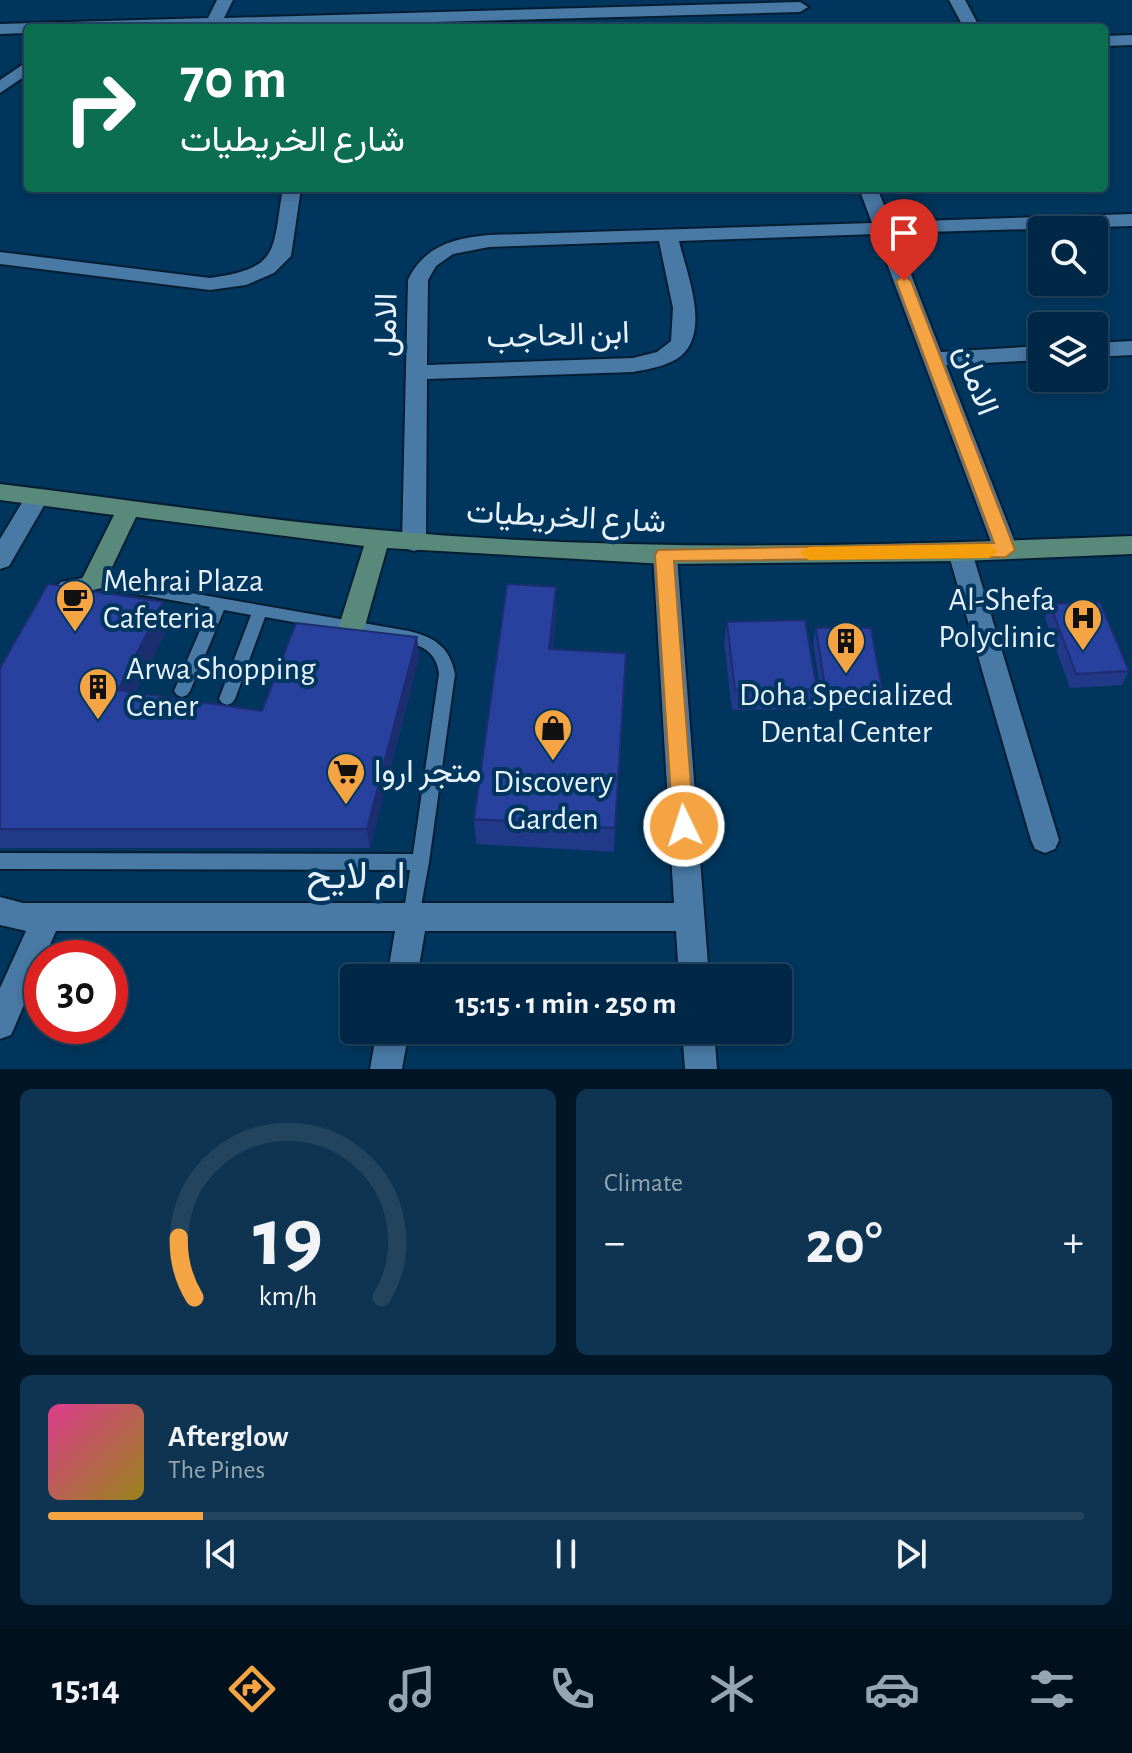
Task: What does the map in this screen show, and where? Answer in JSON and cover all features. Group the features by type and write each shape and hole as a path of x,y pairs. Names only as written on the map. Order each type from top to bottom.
{"street":[{"path":"214,23 225,0"},
{"path":"957,0 970,24"},
{"path":"183,24 312,24 498,8 798,4 806,24"},
{"path":"0,29 24,28"},
{"path":"1108,41 1132,40"},
{"path":"0,88 24,69"},
{"path":"0,258 210,284 246,279 267,269 281,256 291,192"},
{"name":"الامان","path":"870,192 1006,550"},
{"name":"الامل","path":"414,542 418,280 427,262 436,255 474,242 1132,220"},
{"name":"ابن الحاجب","path":"417,372 633,365 666,355 681,343 687,328 668,236"},
{"path":"1108,349 1132,348"},
{"path":"933,359 1028,354"},
{"name":"شارع الخريطيات","path":"0,492 378,539 665,555 960,552 1132,545"},
{"path":"0,560 37,497"},
{"path":"93,581 129,508"},
{"path":"352,626 378,539"},
{"path":"960,552 1045,840"},
{"path":"665,555 693,964"},
{"path":"404,964 412,917"},
{"name":"ام لايح","path":"18,918 690,917"},
{"path":"0,1024 18,918"},
{"path":"386,1069 390,1044"},
{"path":"699,1044 701,1069"}],"lane":[{"path":"47,606 66,586 93,581 422,639 442,653 447,674 412,917"},
{"path":"182,691 219,603"},
{"path":"227,699 260,610"},
{"path":"0,861 421,862"}],"building":[{"name":"Arwa Shopping Cener","path":"48,584 163,602 118,690 262,711 296,623 417,637 367,829 0,829 0,668"},
{"name":"Discovery Garden","path":"507,584 556,587 549,649 626,653 615,828 474,819"},
{"name":"Al-Shefa Polyclinic","path":"1100,602 1129,671 1076,674 1050,604"},
{"path":"805,620 817,689 735,690 727,622"},
{"name":"Doha Specialized Dental Center","path":"816,628 871,628 883,694 826,694"}],"slow traffic":[{"path":"809,553 989,551"}],"place":[{"name":"Mehrai Plaza Cafeteria","path":"75,633"},
{"name":"Al-Shefa Polyclinic","path":"1083,652"},
{"name":"Doha Specialized Dental Center","path":"846,675"},
{"name":"Arwa Shopping Cener","path":"98,721"},
{"name":"Discovery Garden","path":"553,762"},
{"name":"متجر اروا","path":"346,806"}],"route":[{"path":"684,826 665,555 1006,550 904,281"}]}
